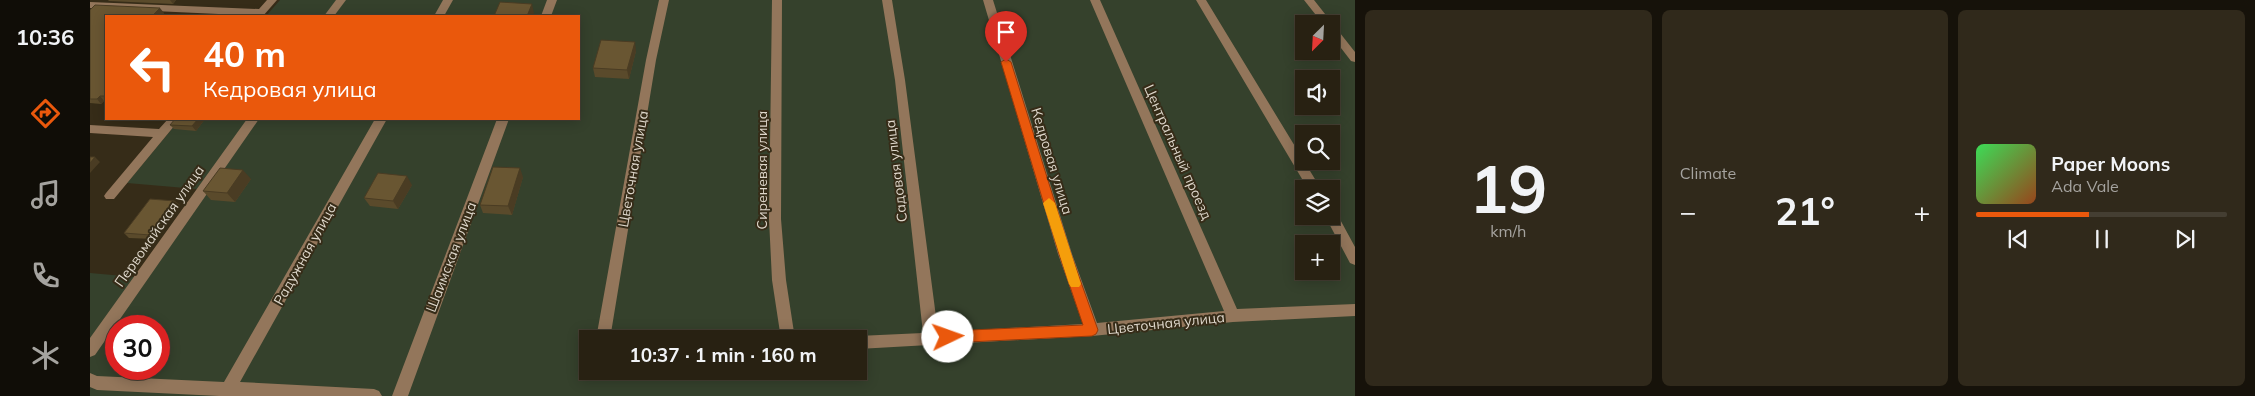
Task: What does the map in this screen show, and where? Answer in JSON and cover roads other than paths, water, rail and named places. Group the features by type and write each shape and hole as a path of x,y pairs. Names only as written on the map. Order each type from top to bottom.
{"street":[{"path":"90,5 260,14 272,0"},
{"path":"330,15 341,0"},
{"path":"439,15 448,0"},
{"path":"546,15 552,0"},
{"name":"Цветочная улица","path":"605,330 664,0"},
{"name":"Сиреневая улица","path":"777,0 776,219 779,280 787,330"},
{"name":"Садовая улица","path":"887,0 900,80 930,338"},
{"name":"Кедровая улица","path":"988,0 1065,254 1092,330"},
{"name":"Центральный проезд","path":"1095,0 1233,316"},
{"path":"1201,0 1309,180"},
{"path":"1309,0 1321,15"},
{"path":"1340,40 1355,59"},
{"path":"110,196 173,120"},
{"name":"Первомайская улица","path":"90,350 252,120"},
{"name":"Радужная улица","path":"228,390 380,120"},
{"name":"Шаимская улица","path":"400,396 503,120"},
{"path":"90,129 162,133"},
{"path":"1336,225 1355,259"},
{"name":"Цветочная улица","path":"867,342 1092,330 1233,316 1355,310"},
{"path":"90,380 97,383 374,396"}]}
